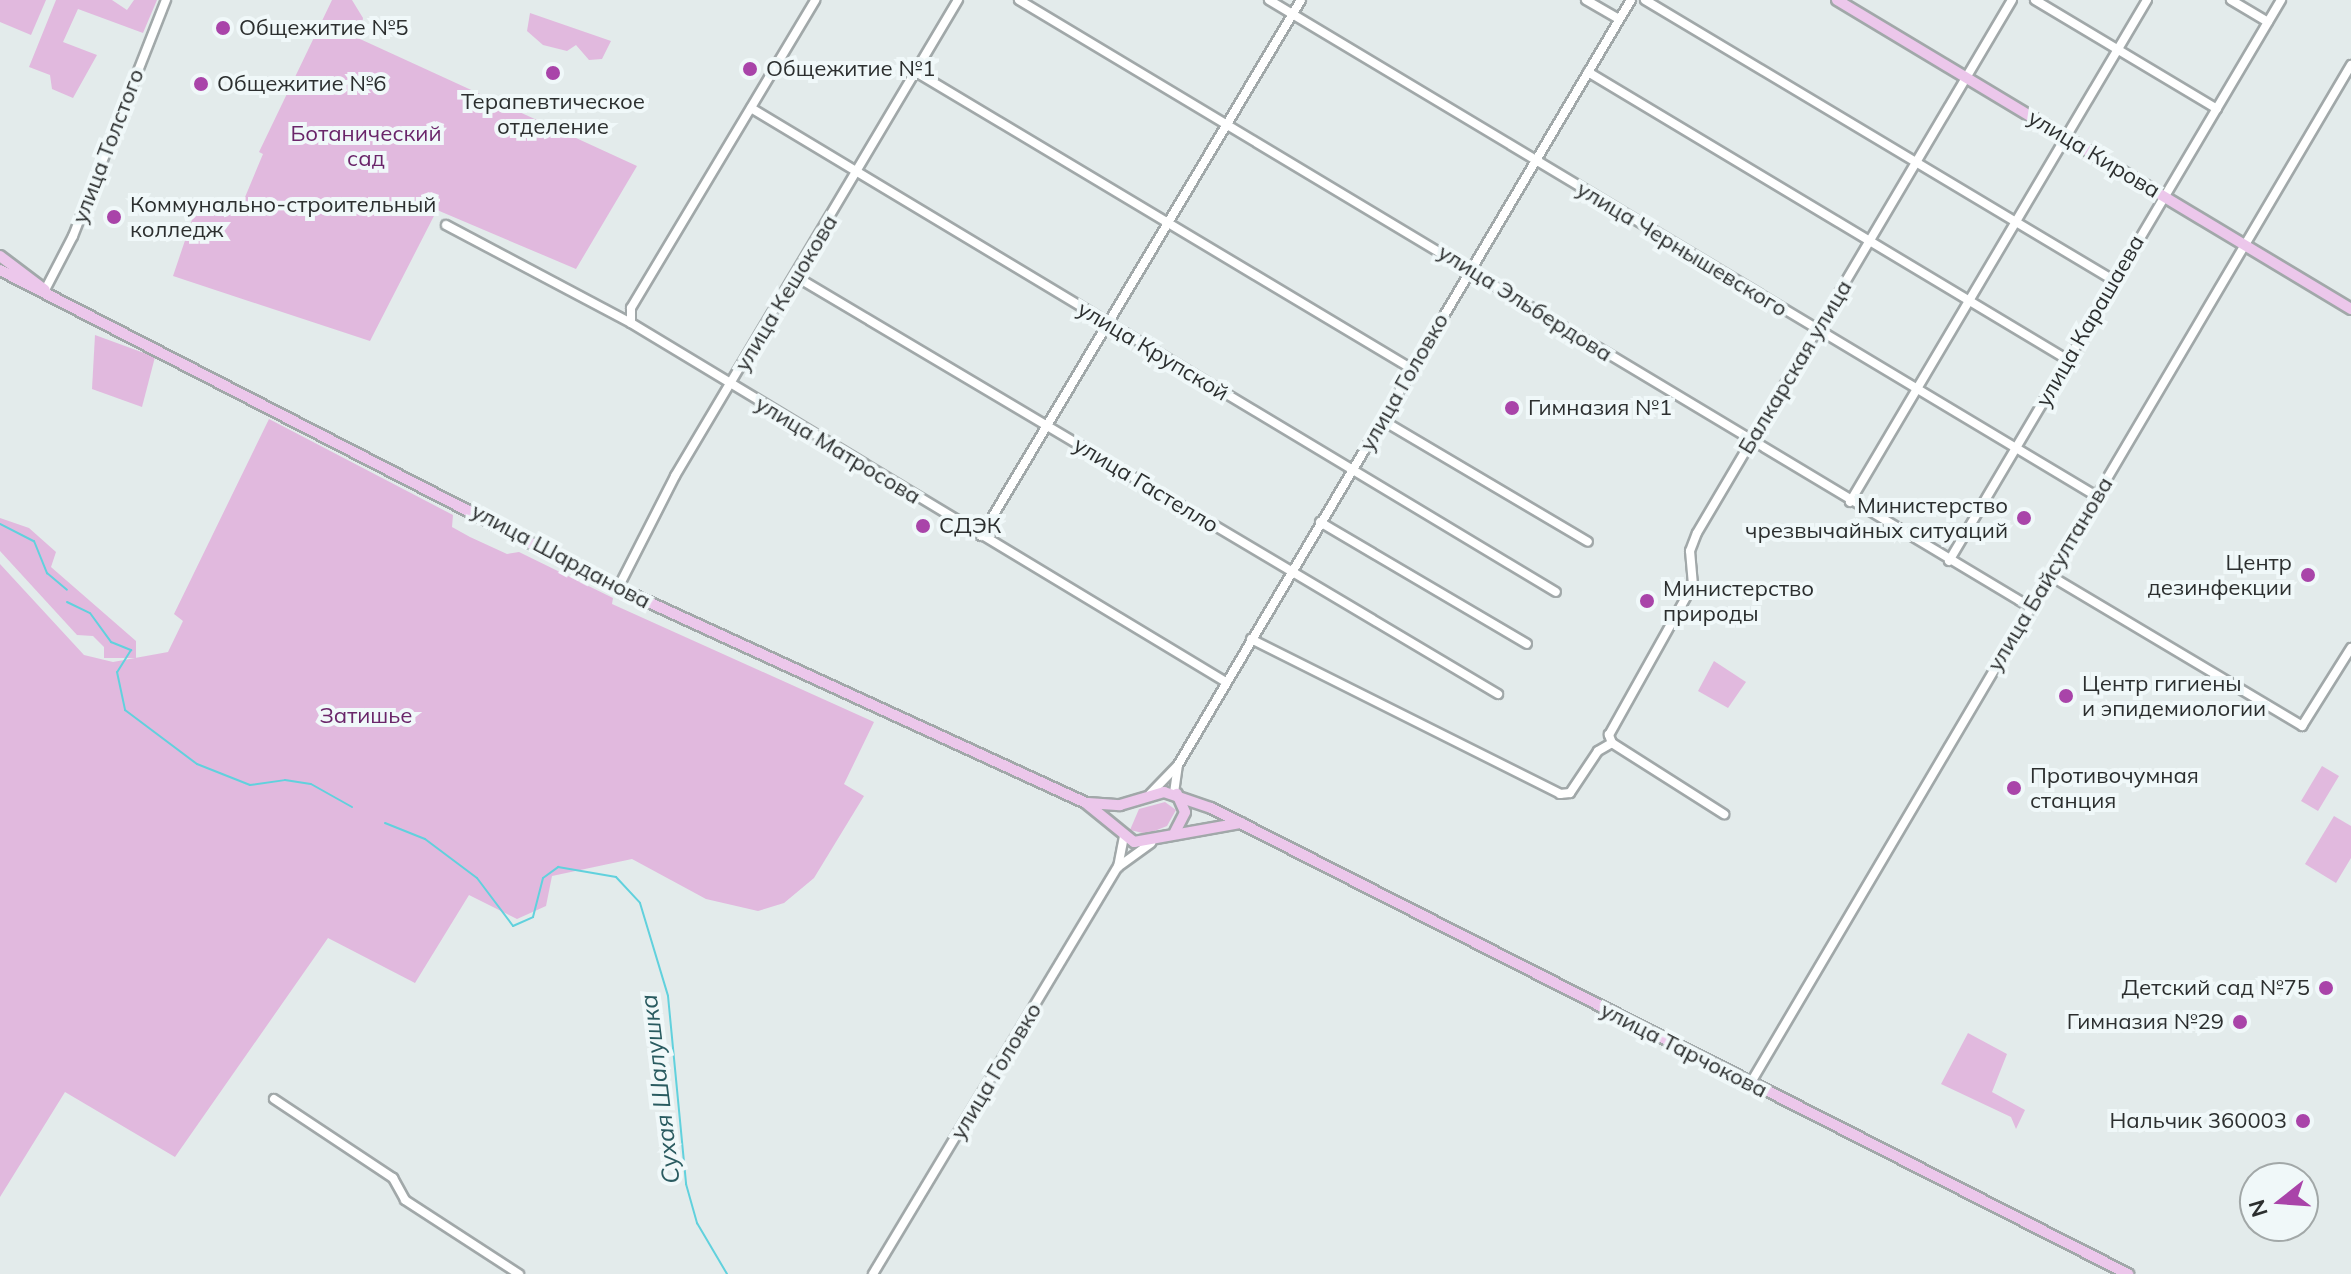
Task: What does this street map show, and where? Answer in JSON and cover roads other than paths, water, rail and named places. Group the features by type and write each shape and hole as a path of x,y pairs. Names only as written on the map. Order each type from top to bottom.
{"main road":[{"name":"улица Кирова","path":"1837,0 2351,309"},
{"name":"улица Шарданова","path":"0,256 45,290"},
{"name":"улица Шарданова","path":"0,270 45,290 618,588 1086,803"},
{"path":"1086,803 1132,803 1150,794 1176,794 1185,818 1173,833"},
{"name":"улица Тарчокова","path":"1176,794 1241,823 2128,1274"},
{"path":"1086,803 1123,832 1151,843 1173,833 1241,823"},
{"path":"1123,832 1132,803"}],"street":[{"name":"улица Толстого","path":"45,290 73,236 166,0"},
{"path":"631,323 631,308 815,0"},
{"name":"улица Кешокова","path":"618,588 731,385 958,0"},
{"name":"улица Эльбердова","path":"1019,0 1228,123 1850,502 2030,607"},
{"name":"улица Чернышевского","path":"1269,0 2096,496"},
{"path":"981,536 1301,0"},
{"path":"1586,0 1619,19"},
{"name":"улица Головко","path":"1178,765 1631,0"},
{"path":"1645,0 2113,280"},
{"name":"Балкарская улица","path":"1612,743 1609,735 1689,595 1693,542 2012,0"},
{"path":"2035,0 2217,109"},
{"path":"1850,502 2147,0"},
{"path":"2231,0 2268,22"},
{"name":"улица Карашаева","path":"1949,561 2281,0"},
{"name":"улица Байсултанова","path":"1750,1084 2351,65"},
{"path":"916,72 1412,369"},
{"path":"1588,72 2068,360"},
{"name":"улица Крупской","path":"751,108 1556,592"},
{"name":"улица Матросова","path":"446,225 631,323 1226,682"},
{"name":"улица Гастелло","path":"795,276 1498,694"},
{"path":"1382,420 1588,542"},
{"path":"1320,522 1527,644"},
{"path":"2049,575 2302,726 2351,648"},
{"path":"1251,639 1560,794 1570,793 1598,751 1612,743 1724,814"},
{"path":"1150,794 1178,765"},
{"path":"1176,794 1178,765"},
{"path":"1118,867 1123,832"},
{"path":"1118,867 1151,843"},
{"name":"улица Головко","path":"873,1274 1118,867"},
{"path":"274,1099 393,1178 405,1200 519,1274"}],"waterway":[{"name":"Сухая Шалушка","path":"0,524 34,541 47,573 67,590"},
{"name":"Сухая Шалушка","path":"67,602 90,613 111,642 131,650 117,672 125,710 197,764 250,785 285,780 311,784 352,807"},
{"name":"Сухая Шалушка","path":"385,823 425,839 477,878 513,926 533,917 543,878 558,867 616,877 640,903 668,996 686,1184 697,1223 727,1274"}],"place":[{"name":"Общежитие №5","path":"223,28"},
{"name":"Общежитие №1","path":"750,69"},
{"name":"Терапевтическое отделение","path":"553,73"},
{"name":"Общежитие №6","path":"201,84"},
{"name":"Коммунально-строительный колледж","path":"114,217"},
{"name":"Гимназия №1","path":"1512,408"},
{"name":"Министерство чрезвычайных ситуаций","path":"2024,518"},
{"name":"СДЭК","path":"923,526"},
{"name":"Центр дезинфекции","path":"2308,575"},
{"name":"Министерство природы","path":"1647,601"},
{"name":"Центр гигиены и эпидемиологии","path":"2066,696"},
{"name":"Противочумная станция","path":"2014,788"},
{"name":"Детский сад №75","path":"2326,988"},
{"name":"Гимназия №29","path":"2240,1022"},
{"name":"Нальчик 360003","path":"2303,1121"}],"park label":[{"name":"Ботанический сад","path":"366,146"},
{"name":"Затишье","path":"366,716"}]}
